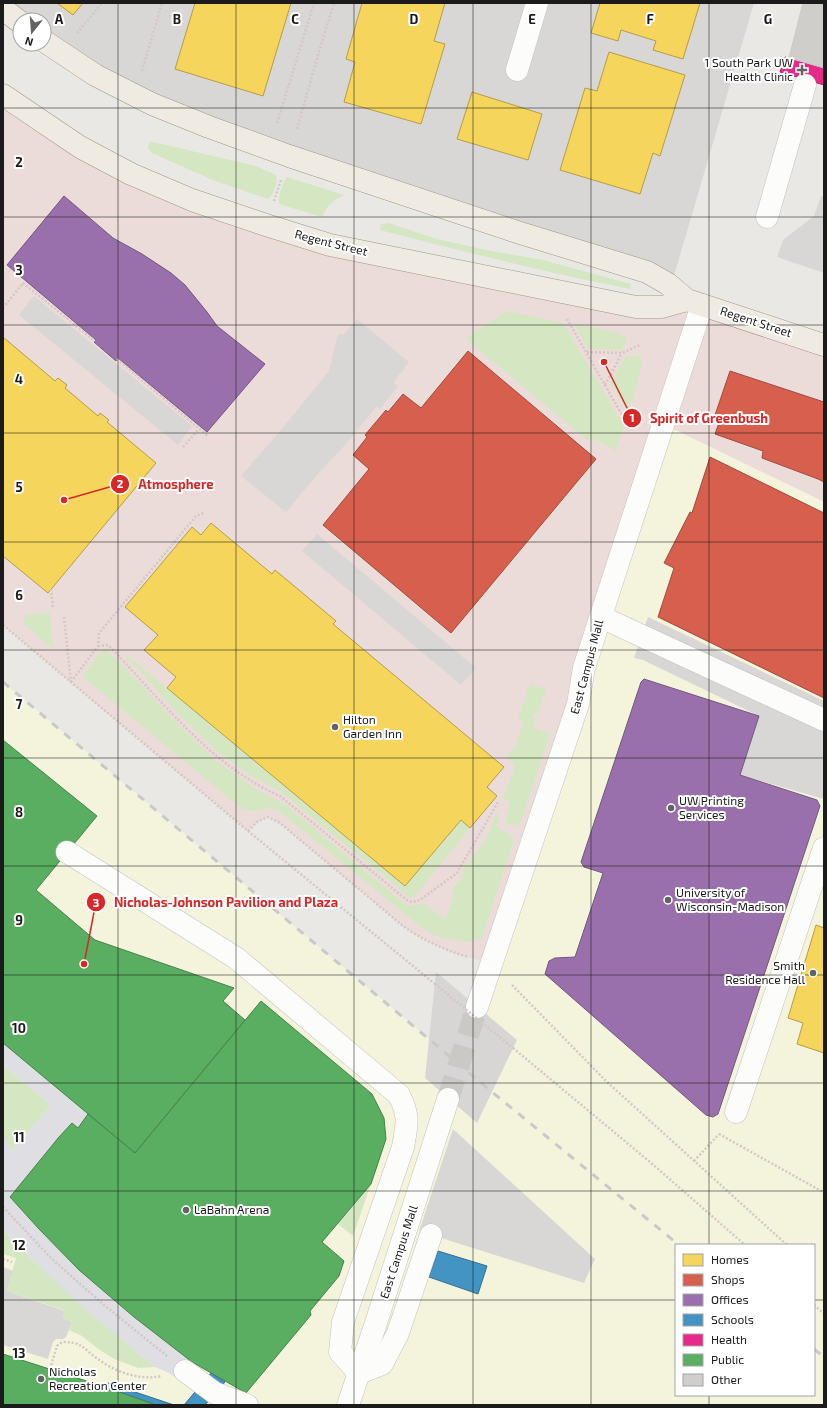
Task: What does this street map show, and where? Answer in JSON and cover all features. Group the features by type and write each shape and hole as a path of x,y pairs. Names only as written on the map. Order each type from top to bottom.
{"main road":[{"path":"3,9 12,16"},
{"name":"Regent Street","path":"52,46 96,75 152,104 209,128 517,232 647,272 694,302 824,345"},
{"name":"Regent Street","path":"3,94 80,147 131,174 192,200 330,245 636,307 662,307 694,302"}],"street":[{"path":"517,70 537,3"},
{"path":"768,217 805,85"},
{"name":"East Campus Mall","path":"477,1007 578,704 584,668 601,617 694,302"},
{"path":"601,617 824,720"},
{"path":"736,1112 824,848"},
{"path":"67,852 236,958 400,1095 406,1108 408,1123 403,1147 343,1322 340,1352 359,1372 382,1364 398,1332 431,1235"},
{"name":"East Campus Mall","path":"348,1405 448,1099"},
{"path":"181,1368 215,1393 247,1405"}],"path":[{"path":"75,36 102,3"},
{"path":"140,75 162,3"},
{"path":"277,123 314,3"},
{"path":"297,129 334,3"},
{"path":"274,201 283,174"},
{"path":"3,308 23,283 95,341"},
{"path":"567,319 629,426"},
{"path":"586,352 622,353 640,344"},
{"path":"605,385 622,353"},
{"path":"117,360 208,436"},
{"path":"183,447 199,429"},
{"path":"71,682 98,646 99,633 196,516 204,512"},
{"path":"51,589 53,608"},
{"path":"64,617 71,682"},
{"path":"3,625 248,831 644,1157 744,1244"},
{"path":"98,646 108,645 170,712 202,743 228,765 269,791 280,796 408,901 412,902 420,900 457,873 498,802"},
{"path":"248,831 258,821 268,817 280,823 403,926 418,936 454,953 492,964 607,1082 787,1244"},
{"path":"694,1161 719,1134 736,1112"},
{"path":"719,1134 823,1192 824,1190"},
{"path":"3,1207 51,1258 104,1305 181,1368 170,1374 158,1377 143,1377 123,1373 112,1368 95,1357 85,1348 74,1342 62,1342 58,1346 50,1369"},
{"path":"3,1259 12,1262"},
{"path":"815,1306 824,1314"}],"shaded area":[{"path":"3,3 754,3 671,286 209,127 52,45 52,12 12,12"},
{"path":"488,3 586,3 554,110 464,82"},
{"path":"3,95 80,147 266,225 636,307 687,300 824,345 824,502 663,424 492,964 454,953 418,936 403,926 280,823 268,817 258,821 248,831 3,625"},
{"path":"821,196 824,197 824,273 777,257 783,240 814,216"},
{"path":"34,296 192,426 178,445 19,315"},
{"path":"357,319 409,362 395,380 394,383 398,386 380,409 377,406 286,512 241,476 329,371 338,334 343,335"},
{"name":"University of Wisconsin-Madison","path":"663,424 824,502 824,1405 3,1405 3,682 459,1064"},
{"path":"317,534 476,668 461,685 302,551"},
{"path":"648,617 824,701 824,799 740,775 759,716 643,660 634,658"},
{"path":"3,1043 88,1114 78,1128 72,1124 59,1137 10,1197 79,1270 134,1317 192,1362 179,1380 169,1373 155,1367 81,1306 3,1230 3,1138 12,1150 51,1105 3,1065"},
{"path":"453,1129 595,1259 584,1283 419,1231"},
{"path":"3,1267 13,1271 7,1291 65,1311 63,1316 65,1319 72,1322 66,1337 63,1339 56,1339 53,1342 48,1359 3,1345"}],"green space":[{"path":"149,141 256,166 276,175 276,185 274,191 268,199 215,181 152,153 148,149"},
{"path":"287,177 344,195 326,209 322,217 279,204 281,190"},
{"path":"388,223 437,239 486,250 543,260 631,284 630,289 567,276 380,230 381,224"},
{"path":"507,311 563,323 624,426 615,451 602,442 586,439 465,338"},
{"path":"575,324 614,332 628,338 622,350 588,349"},
{"path":"626,356 640,356 642,361 638,381 628,413 611,383"},
{"path":"50,613 53,649 25,625 24,615"},
{"path":"105,648 140,683 167,714 215,760 256,789 286,805 406,905 418,905 423,903 445,919 453,898 454,887 459,880 460,881 462,879 461,877 464,873 461,871 485,841 497,811 499,818 497,825 500,829 513,837 512,839 514,840 482,938 469,942 434,935 422,928 280,812 269,808 253,811 243,810 83,677 88,668"},
{"path":"127,655 405,886 461,820 470,828 414,897 409,897 280,791 248,774 220,754 178,714 140,671 125,657"},
{"path":"530,684 546,689 538,714 534,713 533,716 536,718 533,728 550,734 521,823 518,822 517,826 505,823 510,803 503,798 514,769 514,765 506,756 515,747 524,721 518,719"},
{"path":"3,1065 51,1105 12,1150 3,1138"},
{"path":"370,1186 353,1236 338,1224"},
{"path":"3,1230 58,1284 155,1367 138,1368 114,1359 82,1336 69,1330 72,1322 65,1319 63,1316 64,1310 7,1291 16,1258 3,1254"}],"pier":[{"path":"436,972 517,1040 477,1123 425,1078"}],"building: Homes":[{"path":"57,3 83,3 73,15"},
{"path":"195,3 291,3 263,96 175,69"},
{"path":"362,3 445,3 434,41 445,44 421,124 344,102 355,62 346,59"},
{"path":"600,3 700,3 683,59 653,50 656,41 621,30 618,41 591,33"},
{"path":"609,52 685,75 660,156 653,153 640,194 560,170 585,88 597,91"},
{"path":"472,92 542,114 528,160 457,139"},
{"path":"3,337 55,381 58,378 67,385 65,388 98,416 100,413 109,420 107,422 156,463 48,593 3,556"},
{"name":"Hilton Garden Inn","path":"211,523 272,574 275,570 336,621 333,624 504,767 487,787 497,796 470,828 461,820 405,886 167,688 176,677 144,650 158,635 125,607 192,527 201,535"},
{"name":"Smith Residence Hall","path":"816,925 824,928 824,1053 797,1044 803,1023 788,1018"}],"building: Shops":[{"path":"468,351 596,459 451,633 323,525 369,469 353,455 367,437 365,435 386,410 388,412 403,394 421,408"},
{"path":"730,371 824,402 824,482 762,458 763,451 715,434 719,423 713,421"},
{"path":"710,457 824,513 824,698 658,617 674,568 664,563 690,512 692,513"}],"building: Offices":[{"path":"64,196 113,238 142,254 171,273 185,285 217,326 265,364 207,432 118,358 116,361 94,342 96,340 7,265"},
{"path":"644,679 759,716 740,775 817,800 820,806 718,1114 713,1117 706,1115 545,974 549,961 555,958 575,957 603,873 584,867 581,862 641,682"}],"building: Schools":[{"path":"438,1251 487,1266 478,1294 429,1277"},
{"path":"211,1373 225,1382 205,1405 184,1405"},
{"path":"108,1383 174,1405 156,1405 108,1388"}],"building: Health":[{"name":"1 South Park UW Health Clinic","path":"785,57 824,68 824,85 780,72"}],"building: Public":[{"path":"3,740 97,816 36,890 95,940 234,988 223,1001 245,1020 135,1153 3,1043"},
{"name":"LaBahn Arena","path":"261,1001 372,1094 384,1118 386,1139 371,1184 322,1242 344,1261 339,1276 310,1311 311,1315 246,1393 192,1362 134,1317 79,1270 10,1197 72,1123 78,1128 88,1114 135,1153"},
{"name":"Nicholas Recreation Center","path":"3,1354 108,1388 156,1405 3,1405"}],"building: Other":[{"path":"803,3 824,3 824,68 789,58"}],"tunnel":[{"path":"448,1099 477,1007"}],"railway":[{"path":"3,682 492,1092 678,1244"},
{"path":"815,1350 824,1357"}],"place":[{"name":"1 South Park UW Health Clinic","path":"802,70"},
{"name":"Spirit of Greenbush","path":"604,362"},
{"name":"Atmosphere","path":"64,500"},
{"name":"Hilton Garden Inn","path":"335,727"},
{"name":"UW Printing Services","path":"671,808"},
{"name":"University of Wisconsin-Madison","path":"668,900"},
{"name":"Nicholas-Johnson Pavilion and Plaza","path":"84,964"},
{"name":"Smith Residence Hall","path":"813,973"},
{"name":"LaBahn Arena","path":"186,1210"},
{"name":"Nicholas Recreation Center","path":"41,1379"}]}
